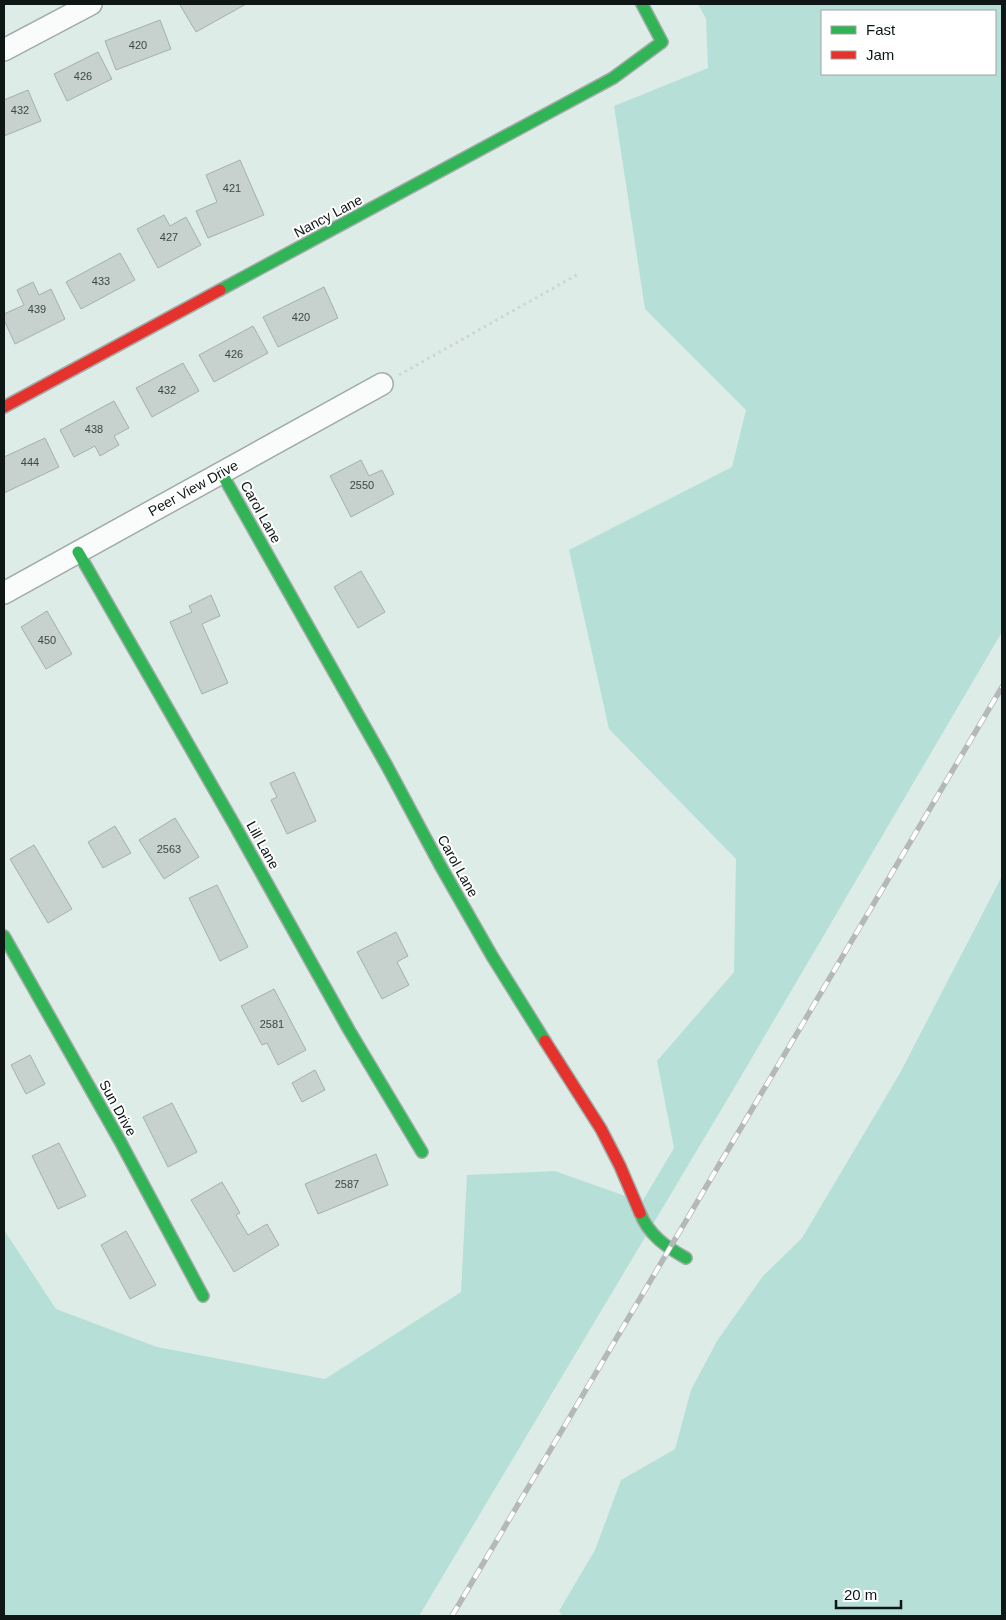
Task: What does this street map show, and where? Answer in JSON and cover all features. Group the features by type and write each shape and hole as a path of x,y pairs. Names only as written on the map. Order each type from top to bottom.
{"street":[{"path":"4,50 91,4"},
{"name":"Nancy Lane","path":"4,407 613,78 662,42 642,4"},
{"name":"Peer View Drive","path":"4,593 382,384"},
{"name":"Carol Lane","path":"222,472 492,956 601,1129 620,1166 644,1222 656,1238 669,1249 686,1258"},
{"name":"Lill Lane","path":"78,552 349,1030 422,1152"},
{"name":"Sun Drive","path":"4,936 120,1141 204,1296"}],"path":[{"path":"382,384 580,273"}],"green space":[{"path":"698,4 1002,4 1002,632 733,1090 419,1616 4,1616 4,1230 56,1309 157,1347 325,1379 461,1292 467,1175 555,1171 642,1202 674,1148 657,1061 734,972 736,859 609,729 569,550 732,467 746,410 645,309 614,106 708,68 706,19"},
{"path":"1002,876 1002,1616 562,1616 559,1611 595,1550 621,1480 675,1449 691,1390 717,1341 763,1276 802,1238 900,1073"}],"building":[{"path":"246,4 196,32 180,5"},
{"path":"160,20 171,49 116,70 105,41"},
{"path":"98,52 112,79 67,101 54,74"},
{"path":"28,90 41,121 4,136 4,100"},
{"path":"240,160 264,215 208,238 196,211 217,202 206,175"},
{"path":"164,215 170,226 186,217 201,245 158,268 137,229"},
{"path":"120,253 135,280 81,309 66,282"},
{"path":"33,282 39,295 51,289 65,319 15,344 4,320 4,314 24,305 17,290"},
{"path":"324,287 338,318 278,347 263,317"},
{"path":"253,326 268,353 214,382 199,355"},
{"path":"183,363 199,391 152,417 136,388"},
{"path":"114,401 129,428 114,436 119,445 100,456 95,446 74,457 60,430"},
{"path":"45,438 59,467 4,493 4,457"},
{"path":"361,460 369,476 382,470 394,494 351,517 330,476"},
{"path":"361,571 385,612 358,628 334,587"},
{"path":"211,595 220,616 202,624 228,683 202,694 170,622 192,612 189,606"},
{"path":"47,611 72,654 46,669 21,627"},
{"path":"294,772 316,821 287,834 271,800 277,797 270,783"},
{"path":"175,818 199,857 164,879 139,840"},
{"path":"115,826 131,853 103,868 88,842"},
{"path":"34,845 72,909 48,923 10,859"},
{"path":"217,885 248,947 220,961 189,898"},
{"path":"396,932 408,956 397,962 409,985 382,999 357,952"},
{"path":"274,989 306,1050 278,1065 267,1043 262,1045 241,1006"},
{"path":"30,1055 45,1084 26,1094 11,1065"},
{"path":"315,1070 325,1090 302,1102 292,1083"},
{"path":"172,1103 197,1152 168,1167 143,1117"},
{"path":"59,1143 86,1196 58,1209 32,1156"},
{"path":"376,1154 388,1185 318,1214 305,1184"},
{"path":"222,1182 240,1213 236,1215 248,1235 267,1224 279,1245 234,1272 191,1200"},
{"path":"126,1231 156,1285 130,1299 101,1245"}],"railway":[{"path":"452,1616 1002,687"}],"traffic: fast":[{"path":"220,290 613,78 662,42 642,4"},
{"path":"221,472 387,766 440,865 492,956 545,1041"},
{"path":"78,552 234,824 349,1030 422,1152"},
{"path":"4,936 120,1141 203,1296"},
{"path":"640,1213 648,1228 659,1240 686,1258"}],"traffic: jam":[{"path":"4,407 220,290"},
{"path":"545,1041 601,1129 620,1166 640,1213"}]}
